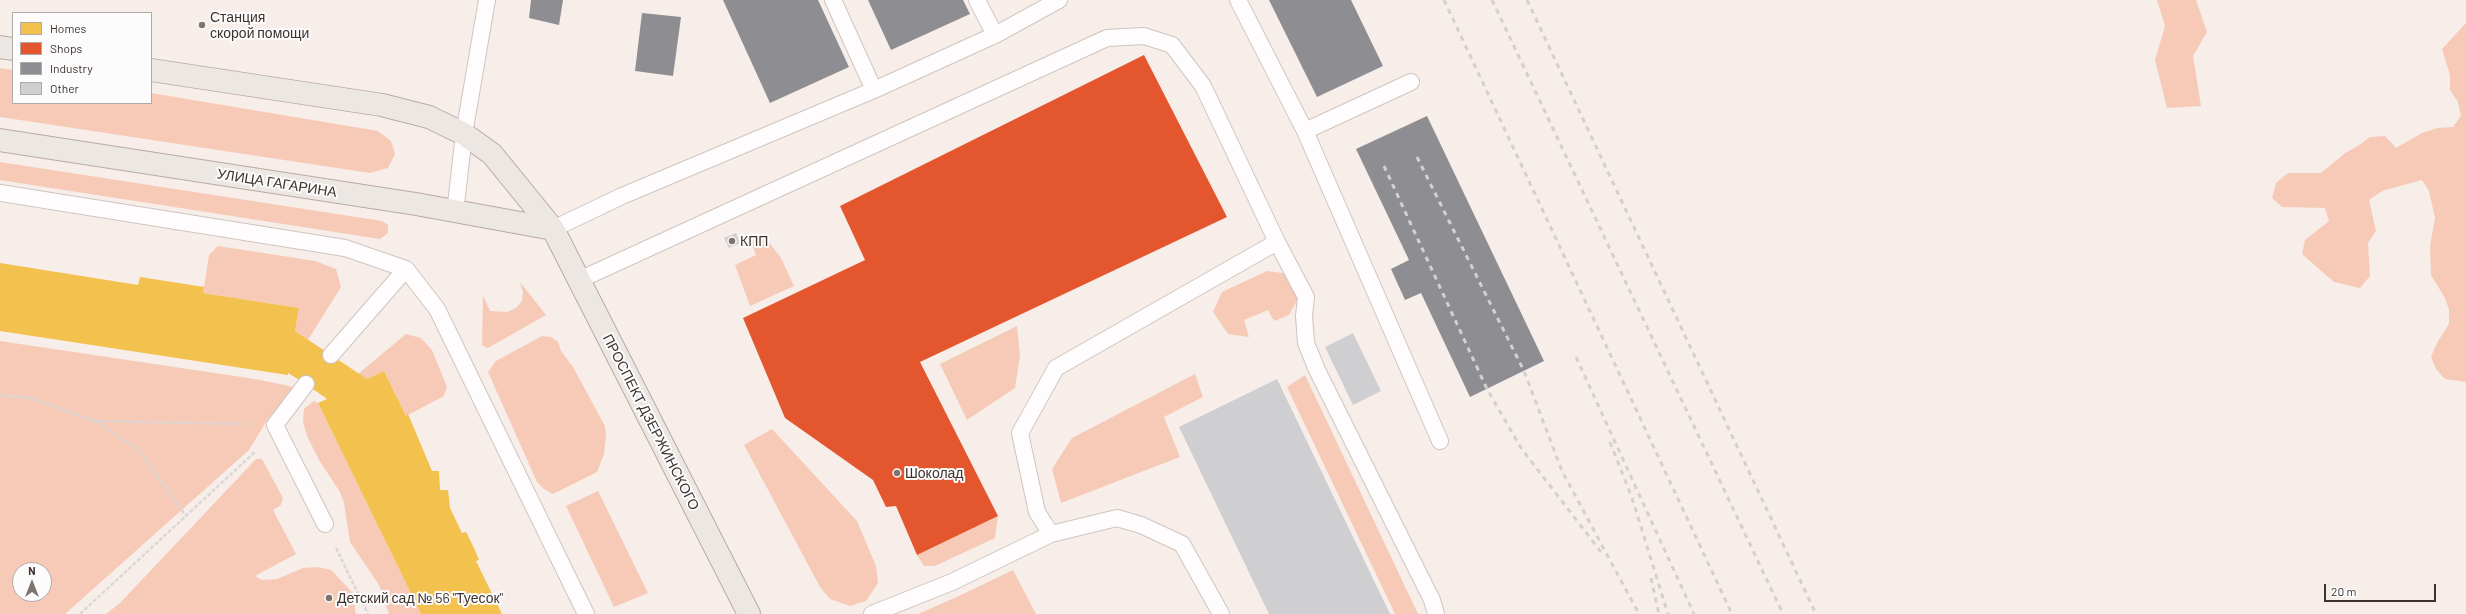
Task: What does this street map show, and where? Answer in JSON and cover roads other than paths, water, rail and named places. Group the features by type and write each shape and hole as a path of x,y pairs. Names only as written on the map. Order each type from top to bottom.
{"main road":[{"path":"0,46 12,48"},
{"name":"ПРОСПЕКТ ДЗЕРЖИНСКОГО","path":"152,70 382,105 429,117 464,134 492,154 553,229 749,614"},
{"name":"УЛИЦА ГАГАРИНА","path":"0,140 416,204 456,213 553,229"}],"lane":[{"path":"456,213 464,134 487,0"},
{"path":"833,0 874,90"},
{"path":"977,0 995,36"},
{"path":"553,229 622,196 874,90 995,36 1059,0"},
{"path":"1238,0 1305,131 1440,441"},
{"path":"579,280 1107,38 1144,36 1172,45 1203,86 1277,242 1306,297 1304,316 1306,343 1316,370 1432,600 1436,614"},
{"path":"1305,131 1411,82"},
{"path":"0,193 345,248 406,269 437,309 586,614"},
{"path":"1051,534 1037,512 1020,433 1056,368 1277,242"},
{"path":"330,355 406,269"},
{"path":"306,384 275,425 325,524"},
{"path":"872,614 952,582 1051,534 1117,518 1141,525 1182,544 1221,614"}],"railway":[{"path":"1444,0 1732,614"},
{"path":"1492,0 1783,614"},
{"path":"1527,0 1816,614"},
{"path":"1417,157 1524,371 1562,471 1639,614"},
{"path":"1384,166 1487,389 1521,448 1601,552"},
{"path":"1576,357 1694,614"},
{"path":"1610,442 1632,498 1668,614"},
{"path":"1651,578 1659,614"}],"place":[{"name":"Станция скорой помощи","path":"202,25"},
{"name":"КПП","path":"732,241"},
{"name":"Шоколад","path":"897,473"},
{"name":"Детский сад № 56 \"Туесок\"","path":"329,598"}]}
